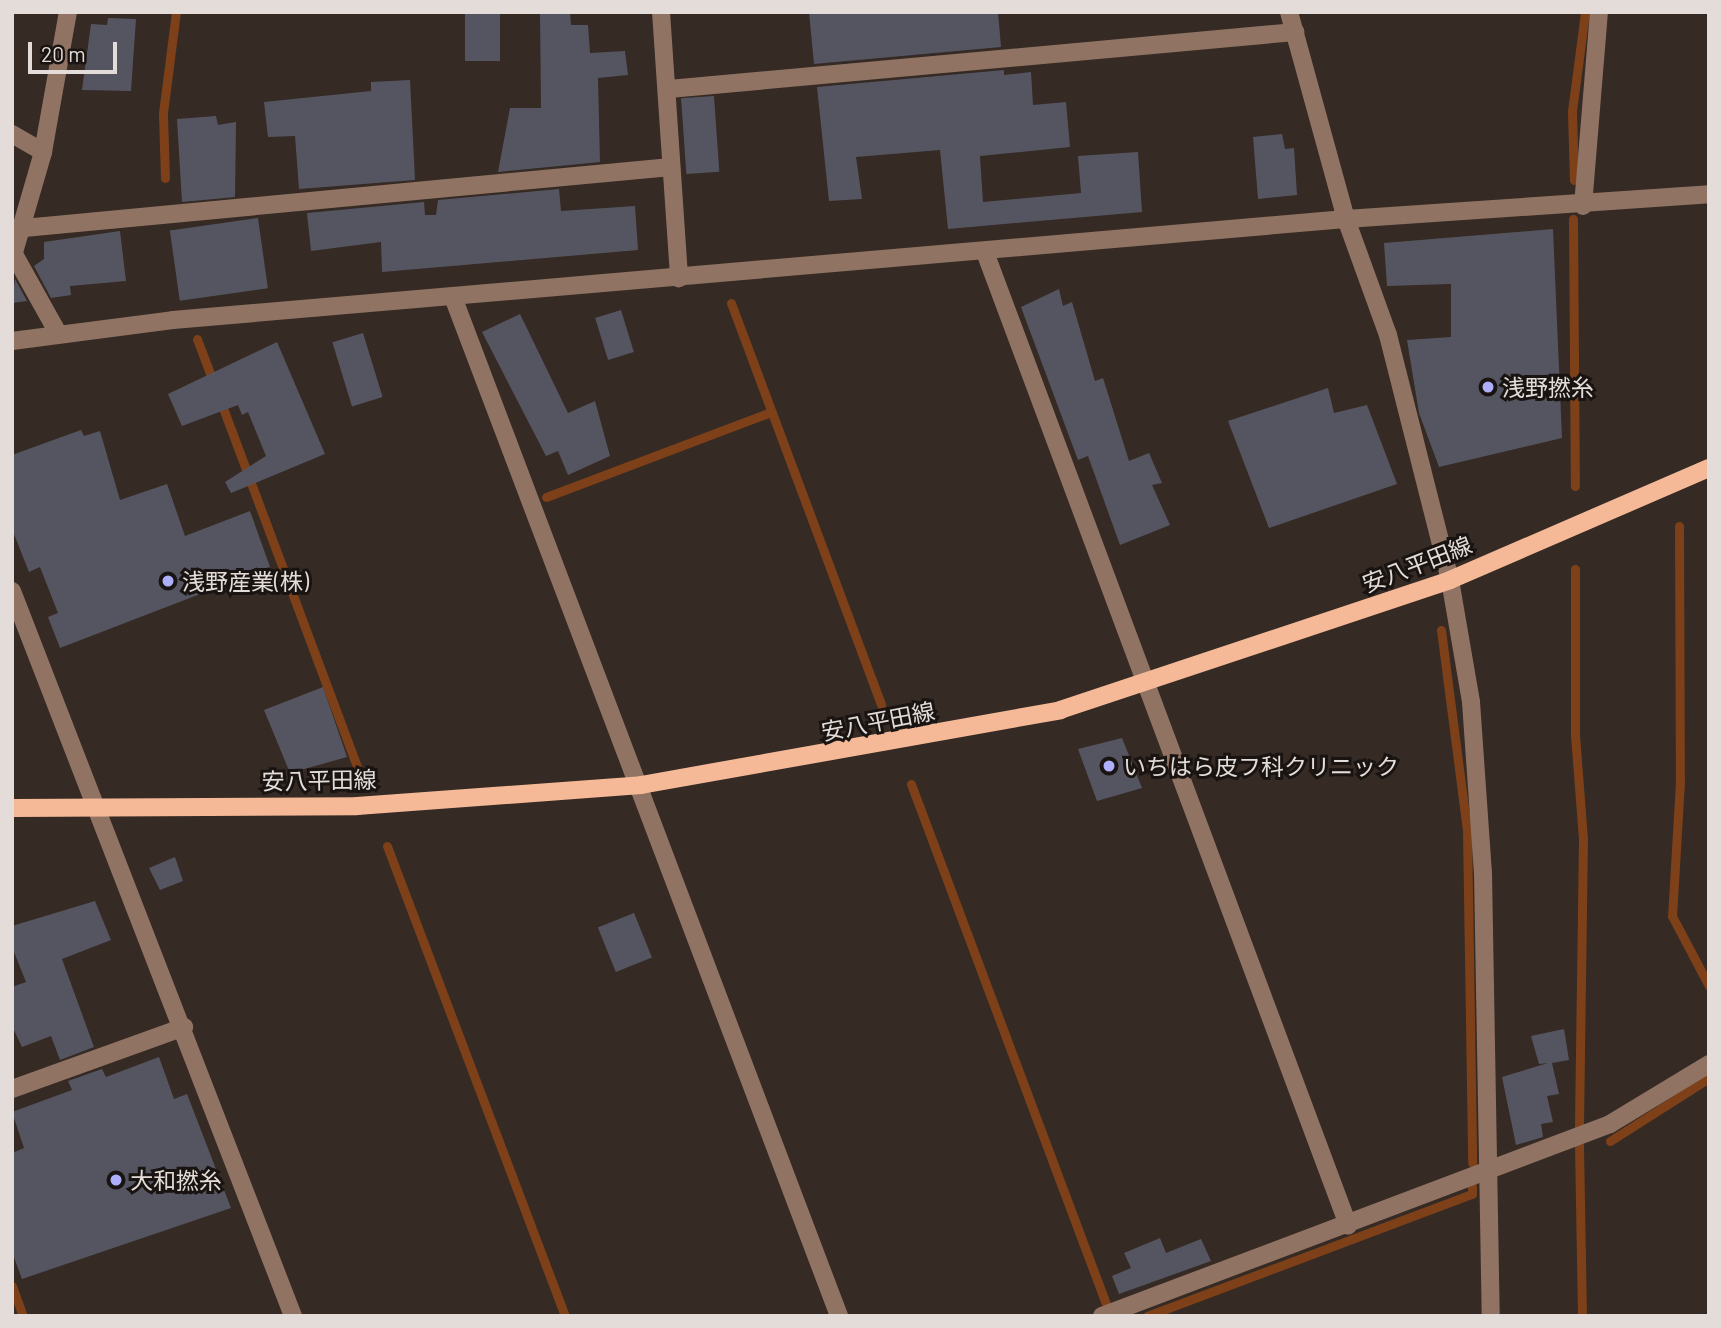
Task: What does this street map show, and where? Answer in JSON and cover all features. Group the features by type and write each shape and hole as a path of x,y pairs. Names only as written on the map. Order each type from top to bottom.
{"main road":[{"name":"安八平田線","path":"12,808 357,806 641,785 1060,710 1146,685 1450,580 1709,468"}],"street":[{"path":"59,334 14,257 43,152 68,12"},
{"path":"661,12 679,278"},
{"path":"1289,12 1346,219 1388,335 1450,580 1471,702 1483,873 1491,1316"},
{"path":"1583,206 1599,12"},
{"path":"668,89 1295,32"},
{"path":"12,134 43,152"},
{"path":"24,228 671,167"},
{"path":"12,341 59,334 453,297 1346,219 1583,206 1709,194"},
{"path":"985,252 1348,1225"},
{"path":"453,297 641,785 839,1316"},
{"path":"12,591 101,808 293,1316"},
{"path":"12,1089 184,1027"},
{"path":"1102,1316 1348,1225 1489,1167 1610,1124 1709,1064"}],"building":[{"path":"465,12 500,12 500,61 465,61"},
{"path":"540,12 570,12 571,25 588,25 590,53 625,51 628,75 598,78 600,162 498,172 510,108 541,108"},
{"path":"809,12 998,12 1001,47 814,64"},
{"path":"108,18 136,19 131,91 82,90 91,24 107,25"},
{"path":"1004,70 1004,75 1031,72 1033,105 1066,102 1070,147 980,156 983,202 1081,193 1078,156 1138,152 1142,212 948,229 940,150 856,157 862,199 829,201 817,87"},
{"path":"410,80 415,180 299,189 295,136 268,137 264,102 371,91 371,82"},
{"path":"714,96 719,172 686,174 681,98"},
{"path":"216,116 218,125 236,122 235,197 182,202 177,119"},
{"path":"1282,134 1285,149 1294,148 1297,195 1258,199 1253,137"},
{"path":"559,189 561,211 635,206 638,250 382,272 381,242 311,251 307,213 424,202 425,215 436,215 438,200"},
{"path":"258,218 268,288 180,301 170,230"},
{"name":"浅野撚糸","path":"1553,229 1562,438 1439,467 1419,413 1407,340 1451,337 1451,284 1387,286 1384,243"},
{"path":"120,231 126,281 70,286 71,295 51,298 34,266 44,259 44,242"},
{"path":"15,279 27,301 12,303"},
{"path":"1059,289 1063,306 1072,302 1095,381 1103,378 1129,461 1149,453 1162,483 1152,485 1170,525 1120,545 1088,456 1078,460 1021,307"},
{"path":"621,310 634,352 608,360 595,318"},
{"path":"520,314 568,413 595,401 610,456 568,475 558,451 546,456 482,332"},
{"path":"363,333 383,397 352,406 332,342"},
{"path":"277,342 325,454 231,493 225,482 266,456 248,412 242,415 238,405 182,426 168,394"},
{"path":"1328,388 1334,413 1367,405 1397,484 1269,528 1228,421"},
{"path":"81,430 84,436 100,431 120,500 167,484 185,536 250,511 270,567 60,648 48,617 58,613 40,567 29,572 12,529 12,455"},
{"path":"323,687 347,757 290,773 264,710"},
{"name":"いちはら皮フ科クリニック","path":"1122,738 1142,788 1097,801 1078,749"},
{"path":"175,857 183,881 160,890 149,868"},
{"path":"95,901 111,940 62,959 94,1047 60,1060 51,1036 22,1047 12,1026 12,987 26,982 12,947 12,926"},
{"path":"634,913 652,958 616,972 598,928"},
{"path":"1564,1029 1569,1060 1552,1063 1559,1094 1547,1096 1553,1122 1541,1124 1543,1137 1516,1145 1502,1077 1548,1063 1539,1064 1531,1036"},
{"name":"大和撚糸","path":"159,1057 174,1099 187,1094 231,1208 22,1279 12,1252 12,1153 24,1148 12,1112 72,1090 68,1081 102,1069 106,1077"},
{"path":"1160,1238 1166,1253 1201,1239 1211,1261 1119,1294 1112,1276 1131,1268 1124,1253"}],"waterway":[{"path":"165,178 163,113 176,12"},
{"path":"1574,180 1572,111 1585,12"},
{"path":"1573,219 1575,486"},
{"path":"731,303 881,705"},
{"path":"197,339 214,384"},
{"path":"220,400 358,769"},
{"path":"546,497 771,412"},
{"path":"1679,526 1680,782 1672,916 1709,986"},
{"path":"1575,569 1575,735 1583,838 1579,1130"},
{"path":"1441,630 1467,830 1472,1163"},
{"path":"911,784 1106,1304"},
{"path":"387,846 565,1316"},
{"path":"1610,1141 1709,1078"},
{"path":"1579,1145 1582,1316"},
{"path":"1147,1316 1472,1194 1472,1186"},
{"path":"12,1286 23,1316"}],"place":[{"name":"浅野撚糸","path":"1488,387"},
{"name":"浅野産業(株)","path":"168,581"},
{"name":"いちはら皮フ科クリニック","path":"1109,766"},
{"name":"大和撚糸","path":"116,1180"}]}
